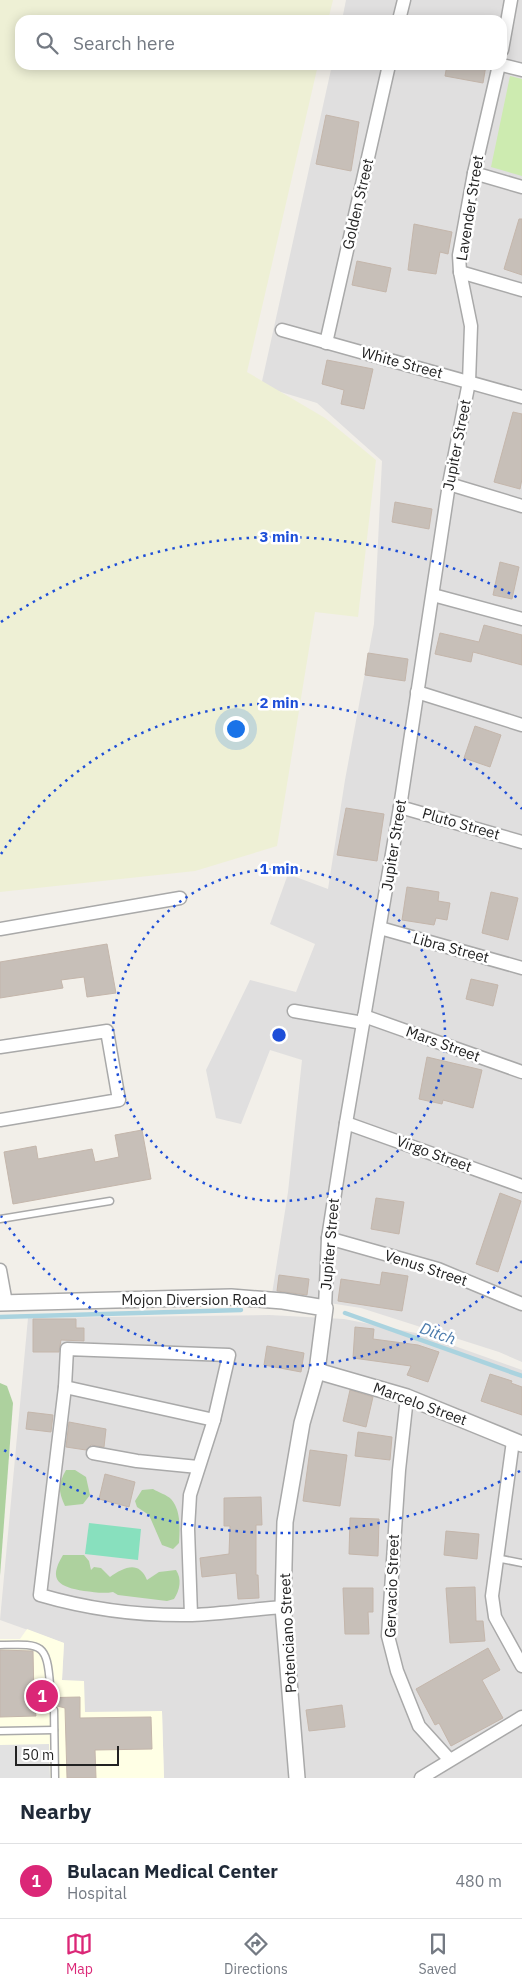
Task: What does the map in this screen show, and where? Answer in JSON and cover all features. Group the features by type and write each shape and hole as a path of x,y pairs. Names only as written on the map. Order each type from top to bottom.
{"street":[{"path":"400,15 404,0"},
{"path":"507,22 511,0"},
{"path":"507,67 522,70"},
{"name":"Golden Street","path":"326,343 388,70"},
{"name":"Lavender Street","path":"469,382 470,326 460,272 459,255 474,173 499,70"},
{"path":"474,173 522,187"},
{"path":"460,272 522,290"},
{"name":"White Street","path":"282,330 522,397"},
{"name":"Jupiter Street","path":"325,1308 328,1238 400,807 449,484 469,382"},
{"path":"449,484 522,506"},
{"path":"433,595 522,619"},
{"path":"417,692 522,725"},
{"name":"Pluto Street","path":"400,807 522,842"},
{"path":"0,928 180,898"},
{"name":"Libra Street","path":"380,928 522,968"},
{"name":"Mars Street","path":"294,1011 363,1020 522,1072"},
{"path":"0,1047 107,1031 119,1100 0,1120"},
{"name":"Virgo Street","path":"346,1123 522,1186"},
{"name":"Venus Street","path":"328,1238 438,1269 522,1304"},
{"path":"0,1270 3,1303"},
{"name":"Mojon Diversion Road","path":"3,1303 231,1297 283,1301 325,1308"},
{"path":"317,1371 325,1308"},
{"path":"192,1615 188,1529 190,1495 214,1420 229,1355 67,1349 65,1387 40,1596 66,1603 125,1611 192,1615 283,1607"},
{"name":"Marcelo Street","path":"317,1371 408,1397 518,1442"},
{"name":"Potenciano Street","path":"298,1778 283,1607 285,1522 302,1423 317,1371"},
{"path":"65,1387 214,1420"},
{"name":"Gervacio Street","path":"408,1397 398,1470 388,1636 397,1671 419,1726 449,1759"},
{"path":"518,1442 496,1558 492,1596 495,1617 522,1666"},
{"path":"93,1453 137,1461 198,1466"},
{"path":"421,1778 449,1759 522,1717"}],"lane":[{"path":"0,1219 110,1201"},
{"path":"496,1558 522,1563"},
{"path":"0,1645 29,1644 41,1649 48,1658 50,1685"},
{"path":"54,1710 56,1778"},
{"path":"0,1730 54,1730"}],"shaded area":[{"path":"0,0 333,0 329,15 15,15 15,70 317,70 247,372 325,418 376,460 358,617 315,612 277,846 195,871 0,892"},
{"path":"346,0 522,0 522,1362 499,1352 361,1308 272,1294 288,1192 302,1060 270,1050 241,1124 216,1118 206,1070 250,980 296,992 315,944 270,924 288,874 328,889 345,780 374,624 382,461 317,403 261,386 331,70 507,70 507,15 343,15"},
{"path":"269,1315 344,1319 421,1334 522,1370 522,1778 164,1778 162,1712 85,1712 62,1680 64,1643 0,1620 28,1318"},
{"path":"27,1629 64,1643 62,1680 84,1681 85,1712 162,1711 164,1778 0,1778 0,1639 20,1639"},
{"path":"49,1744 50,1778 0,1778 0,1745"}],"green space":[{"path":"510,76 522,79 522,176 491,167"},
{"path":"0,1383 7,1386 13,1403 0,1576"},
{"path":"66,1470 75,1470 86,1477 90,1495 83,1504 65,1506 60,1488 61,1479"},
{"path":"153,1489 171,1499 177,1509 180,1526 179,1543 173,1549 162,1545 149,1515 137,1507 135,1501 142,1490"},
{"path":"89,1523 141,1529 138,1560 85,1554"},
{"path":"63,1555 84,1555 89,1561 91,1570 94,1567 101,1568 110,1577 121,1570 131,1567 140,1570 147,1580 159,1572 176,1570 180,1581 178,1592 174,1599 167,1601 118,1595 113,1592 84,1591 68,1587 58,1581 56,1577 58,1564"}],"building":[{"path":"446,70 485,70 483,83 445,76"},
{"path":"326,115 359,122 351,171 316,164"},
{"path":"519,219 522,219 522,275 504,269"},
{"path":"414,224 452,232 448,254 440,252 436,274 408,270"},
{"path":"357,261 391,268 386,292 352,285"},
{"path":"327,360 373,369 364,409 341,404 344,390 322,384"},
{"path":"513,412 522,414 522,479 520,489 494,482"},
{"path":"395,502 432,509 429,529 392,522"},
{"path":"500,562 519,567 512,599 493,595"},
{"path":"484,625 522,635 522,665 473,652 471,662 435,654 440,633 479,642"},
{"path":"368,653 408,659 405,681 365,675"},
{"path":"475,726 501,735 490,767 464,758"},
{"path":"346,808 384,814 377,861 337,855"},
{"path":"407,887 439,892 438,901 450,903 447,920 436,918 434,925 402,920"},
{"path":"491,892 518,898 508,940 482,933"},
{"path":"107,944 116,993 87,997 84,977 61,980 63,988 0,998 0,962"},
{"path":"471,979 498,985 493,1006 466,999"},
{"path":"427,1057 482,1070 473,1108 443,1100 442,1104 419,1099"},
{"path":"142,1130 151,1179 13,1204 4,1152 36,1146 38,1159 92,1149 95,1162 119,1157 115,1135"},
{"path":"500,1193 521,1201 498,1272 476,1264"},
{"path":"376,1198 404,1202 399,1234 371,1229"},
{"path":"382,1272 408,1276 402,1311 338,1301 341,1279 380,1285"},
{"path":"279,1275 309,1279 307,1295 277,1291"},
{"path":"33,1319 76,1319 76,1328 84,1328 84,1341 61,1340 59,1352 33,1352"},
{"path":"355,1327 374,1329 373,1339 418,1345 439,1352 428,1382 407,1375 411,1366 353,1358"},
{"path":"267,1346 304,1353 301,1372 264,1365"},
{"path":"490,1374 512,1381 511,1383 522,1387 522,1415 481,1401"},
{"path":"350,1390 373,1397 366,1427 343,1421"},
{"path":"28,1412 53,1415 51,1432 26,1429"},
{"path":"69,1422 106,1429 104,1447 91,1445 86,1450 66,1447"},
{"path":"358,1432 392,1437 390,1460 355,1456"},
{"path":"310,1450 347,1455 340,1506 303,1501"},
{"path":"105,1474 135,1482 129,1507 99,1499"},
{"path":"261,1497 262,1525 256,1525 256,1575 258,1575 259,1598 238,1599 236,1573 202,1577 200,1558 229,1554 230,1526 224,1526 224,1498"},
{"path":"350,1518 379,1519 378,1556 349,1554"},
{"path":"446,1531 479,1534 477,1559 444,1555"},
{"path":"475,1587 476,1621 483,1621 485,1641 450,1643 446,1588"},
{"path":"343,1588 373,1588 373,1612 368,1612 369,1634 345,1634"},
{"path":"488,1648 500,1670 482,1680 503,1718 451,1746 439,1723 435,1725 416,1689"},
{"path":"0,1650 33,1651 34,1698 80,1697 80,1718 151,1717 152,1749 95,1750 96,1778 67,1778 65,1708 53,1705 50,1708 35,1708 36,1716 0,1717"},
{"path":"342,1705 345,1727 309,1731 306,1710"}],"waterway":[{"path":"0,1317 241,1310"},
{"name":"Ditch","path":"345,1313 522,1376"}],"place":[{"name":"Bulacan Medical Center","path":"42,1696"}]}
